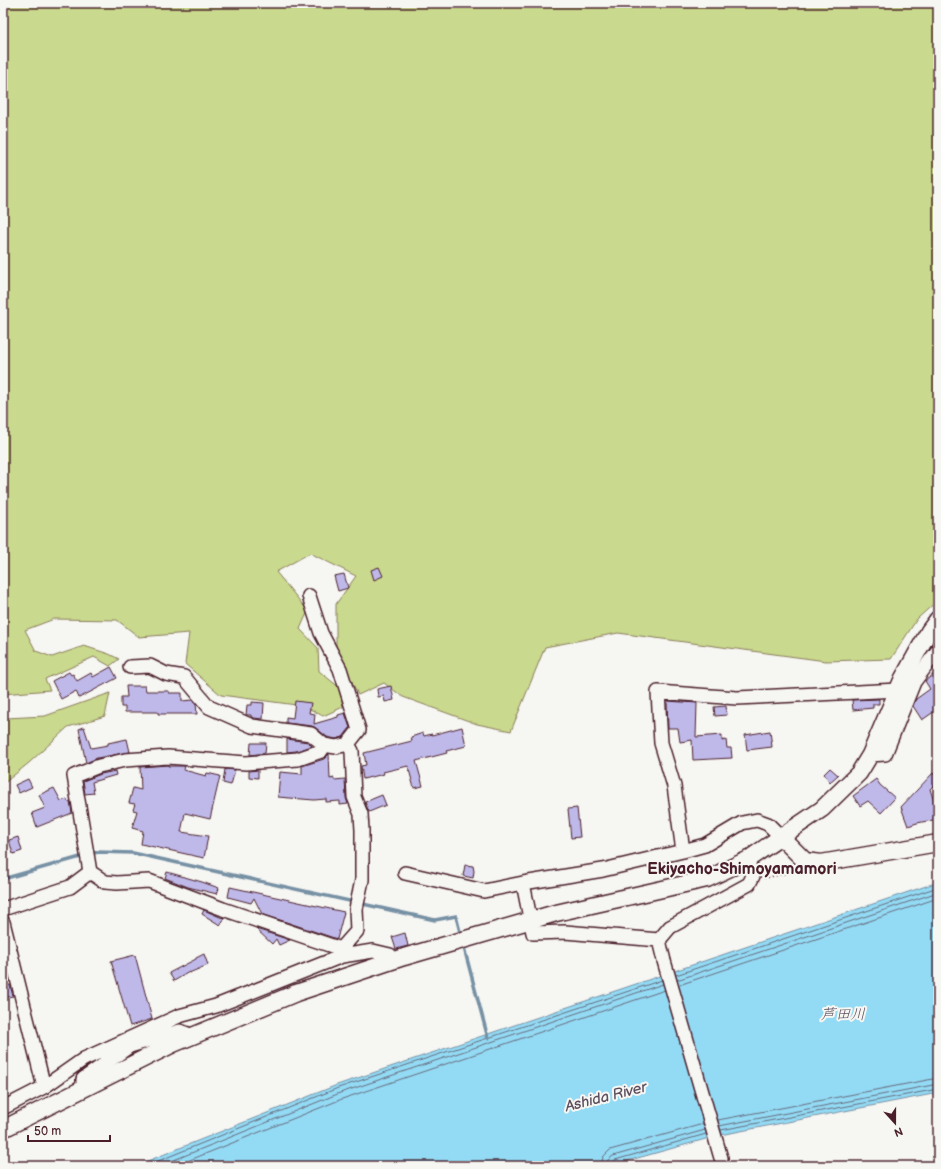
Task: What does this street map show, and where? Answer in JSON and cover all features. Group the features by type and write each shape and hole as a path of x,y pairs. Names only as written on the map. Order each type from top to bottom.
{"street":[{"path":"130,667 150,666 166,674 184,677 209,707 252,726 311,734 324,745 336,747 348,744 359,730 340,669 321,633 309,596"},
{"path":"3,1129 174,1044 296,993 392,961 531,920 708,879 747,860 822,809 859,773 870,755 903,678 929,631 938,619"},
{"path":"870,755 885,754 914,682 938,650"},
{"path":"682,851 674,786 661,743 658,692 737,698 898,690"},
{"path":"341,952 357,931 356,909 362,880 361,814 354,797 352,751 348,744"},
{"path":"324,745 321,751 298,759 246,763 168,757 125,760 99,766 74,776 89,868 105,882 117,884 149,881 341,952"},
{"path":"405,874 484,891 603,870 705,846 742,823 756,820 768,824 805,861 821,863 938,843"},
{"path":"659,940 670,927 749,884 753,876 747,860"},
{"path":"3,909 70,887 89,868"},
{"path":"523,883 533,934 565,932 659,940"},
{"path":"3,922 44,1087"},
{"path":"659,940 721,1158"},
{"path":"83,1088 83,1078 129,1043 179,1016 216,1006 341,952 373,951 390,955 392,961"},
{"path":"3,1108 44,1087 84,1059 129,1043 180,1031 193,1036"}],"green space":[{"path":"3,3 938,3 938,600 917,619 891,659 826,661 618,633 545,647 511,731 477,724 403,697 384,683 358,695 336,647 336,604 356,576 310,553 276,572 308,611 300,629 318,648 319,671 340,688 343,707 323,716 304,706 221,695 185,664 189,633 139,637 117,620 54,619 25,630 36,651 52,657 84,646 109,654 119,659 110,666 94,657 45,679 50,690 3,694"},
{"path":"110,693 105,716 68,727 30,762 3,784 3,696 6,718 45,716"}],"water":[{"name":"芦田川","path":"938,882 938,1093 720,1135 609,1166 135,1166 337,1085"}],"building":[{"path":"379,567 383,576 374,580 371,570"},
{"path":"344,574 348,588 338,591 334,576"},
{"path":"111,667 117,678 79,698 76,691 61,699 52,681 69,672 71,675 73,674 77,681 91,673 93,677"},
{"path":"938,671 938,709 922,720 913,706 916,699 930,689 925,681"},
{"path":"126,686 145,686 146,691 169,691 169,693 182,693 182,701 193,700 196,704 197,714 125,712 125,707 121,707 121,697 127,697"},
{"path":"391,686 394,700 385,702 384,696 378,697 377,689"},
{"path":"879,699 879,704 873,704 873,708 853,710 852,700"},
{"path":"295,701 311,703 309,713 315,714 314,724 338,717 338,715 345,713 350,728 343,737 336,739 327,737 312,726 286,723 286,717 293,718"},
{"path":"667,701 697,703 696,737 722,735 722,741 726,740 727,748 731,748 732,758 693,760 692,740 680,742 678,728 668,728"},
{"path":"252,702 264,703 263,719 246,715 247,705 252,705"},
{"path":"726,706 727,715 715,716 714,707"},
{"path":"84,727 91,748 108,745 108,743 127,739 130,752 97,758 86,763 79,729"},
{"path":"462,727 466,746 446,751 447,753 416,761 423,786 414,788 408,766 363,779 361,766 366,765 364,753 412,741 411,737 423,733 424,736 432,735"},
{"path":"770,731 772,747 747,750 745,735"},
{"path":"287,739 308,742 312,746 287,752"},
{"path":"251,743 266,743 265,753 250,755"},
{"path":"329,754 330,779 345,779 346,798 348,804 340,805 340,801 326,802 326,799 314,800 278,797 280,772 302,774 302,766 324,759"},
{"path":"168,765 185,766 184,770 206,776 207,773 220,776 210,819 185,813 181,832 208,836 204,858 141,844 143,831 132,828 137,811 133,810 135,804 129,803 133,788 141,790 140,767"},
{"path":"830,768 838,775 830,782 824,774"},
{"path":"225,769 235,770 231,785 223,783"},
{"path":"258,770 258,778 249,777 249,771"},
{"path":"115,771 116,775 92,782 94,793 85,794 83,781 101,774"},
{"path":"933,773 938,778 938,781 930,789 938,814 938,819 908,826 901,807"},
{"path":"28,779 32,787 19,793 15,785"},
{"path":"876,779 880,785 895,798 881,813 868,801 860,806 853,796"},
{"path":"54,788 61,801 67,799 68,802 70,801 72,813 37,827 32,813 45,808 39,795"},
{"path":"382,795 386,805 369,812 365,802"},
{"path":"577,808 580,837 571,838 568,809"},
{"path":"18,837 22,851 13,854 9,840"},
{"path":"465,865 473,866 473,878 463,876"},
{"path":"167,872 219,888 217,894 188,887 165,878"},
{"path":"230,887 344,912 337,939 262,914 254,898 251,903 228,897"},
{"path":"204,910 225,918 220,925 202,914"},
{"path":"256,929 290,940 279,945 276,939 272,944"},
{"path":"405,933 408,946 396,949 392,937"},
{"path":"204,954 208,965 189,972 174,981 169,973"},
{"path":"135,955 152,1019 130,1026 111,961"},
{"path":"10,985 13,996 3,998 3,986"}],"waterway":[{"path":"3,879 98,852 133,853 435,920 456,916 461,936"},
{"path":"463,944 488,1038"}],"district":[{"name":"Ekiyacho-Shimoyamamori","path":"742,869"}],"water label":[{"name":"Ashida River","path":"606,1097"}]}
